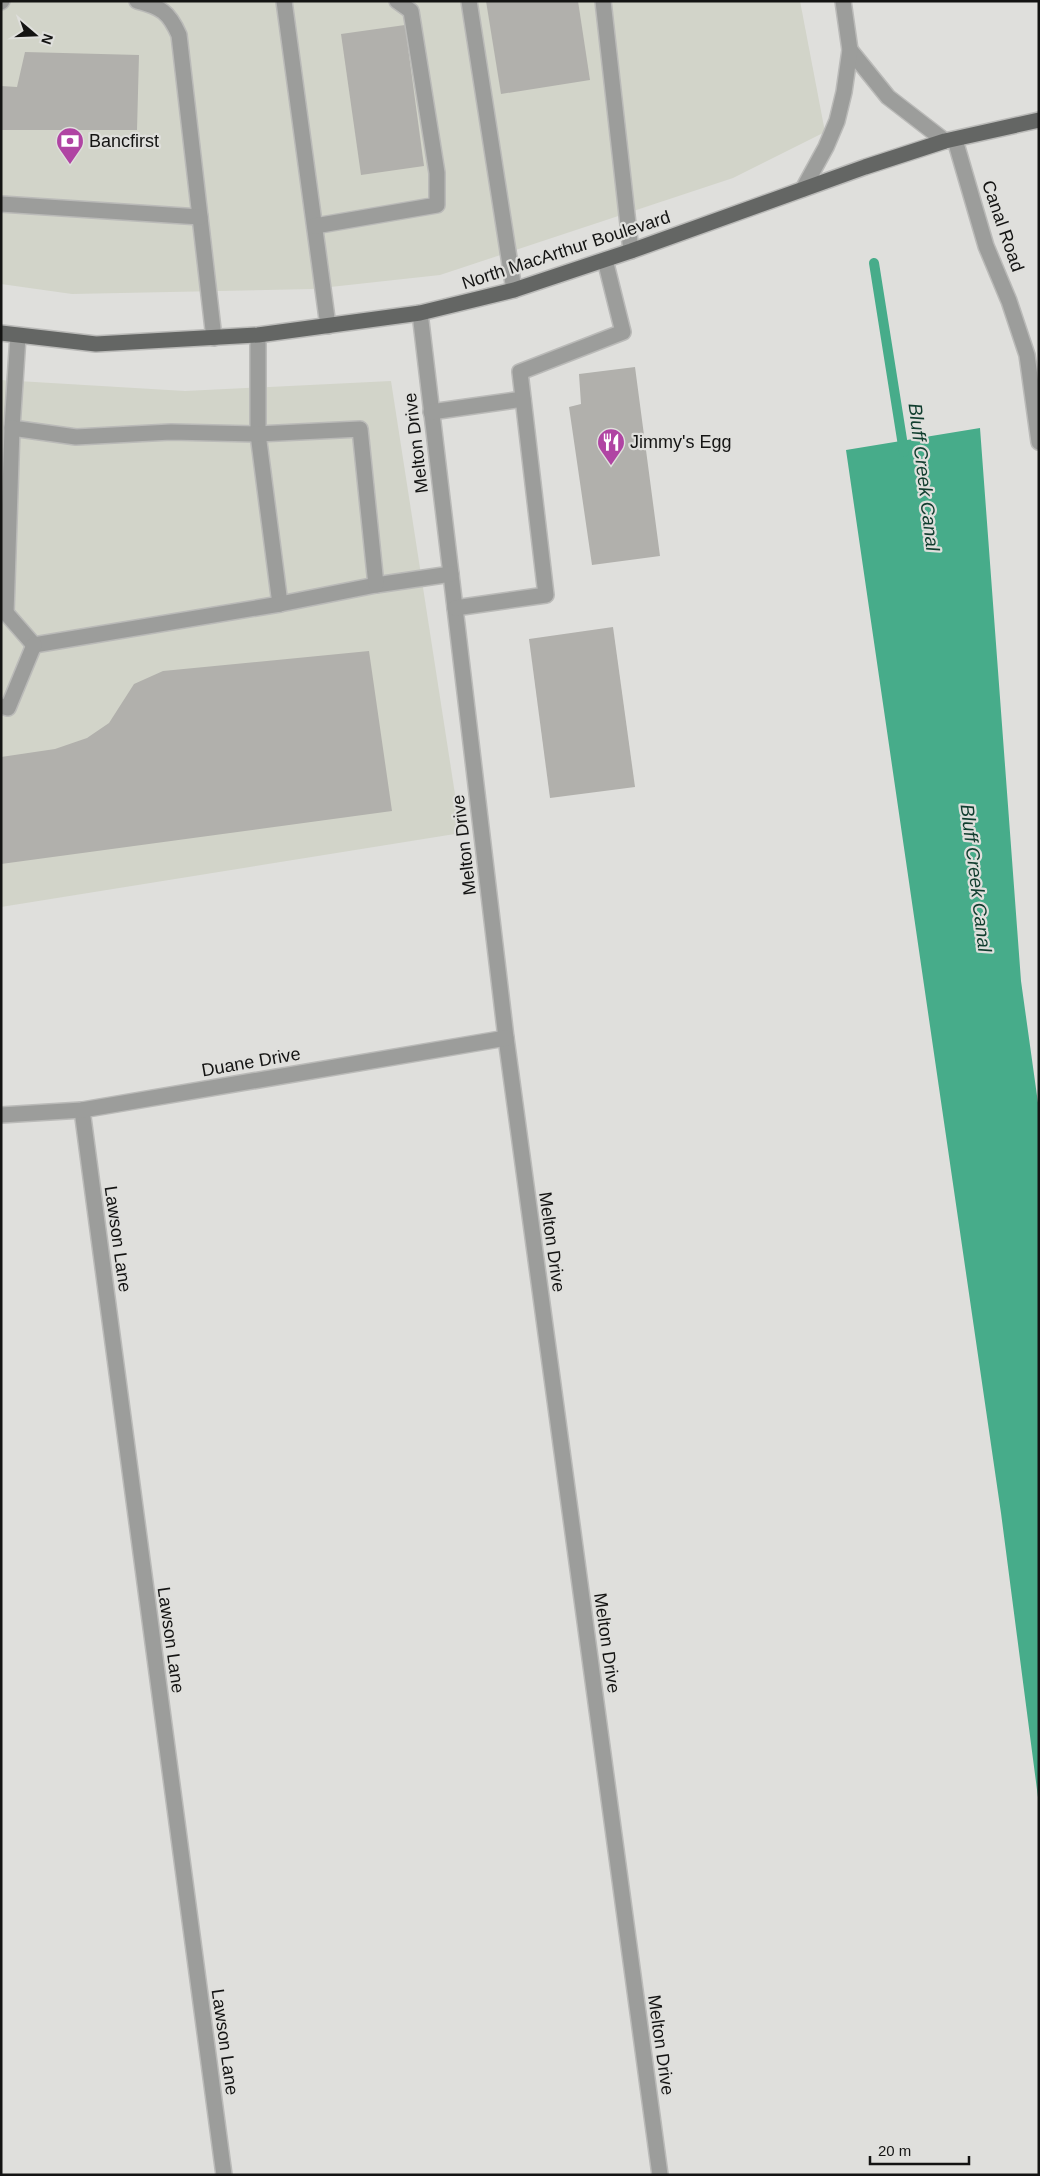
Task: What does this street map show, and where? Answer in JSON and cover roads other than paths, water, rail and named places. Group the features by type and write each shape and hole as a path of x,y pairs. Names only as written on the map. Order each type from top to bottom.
{"main road":[{"name":"North MacArthur Boulevard","path":"1,333 96,344 258,335 420,313 514,290 631,251 865,167 950,140 1039,120"}],"street":[{"path":"137,1 164,11 173,21 179,35 214,338"},
{"path":"284,1 328,326"},
{"path":"315,226 437,205 437,173 411,11 397,1"},
{"path":"469,1 514,290"},
{"path":"603,1 631,251"},
{"path":"803,189 826,147 837,121 844,92 850,50 843,1"},
{"path":"850,50 888,97 950,140"},
{"name":"Canal Road","path":"950,140 986,246 1009,301 1027,355 1039,442"},
{"path":"1,204 200,217"},
{"path":"455,608 546,594 520,372 623,332 604,260"},
{"name":"Melton Drive","path":"420,313 506,1038 660,2175"},
{"path":"258,335 258,434 280,604"},
{"path":"18,336 12,428 6,467 4,612 34,645"},
{"path":"431,412 523,399"},
{"path":"12,428 76,437 171,432 258,434 360,429 376,585"},
{"path":"34,645 280,604 376,585 451,574"},
{"path":"1,706 8,708 34,645"},
{"name":"Duane Drive","path":"1,1115 82,1110 506,1038"},
{"name":"Lawson Lane","path":"82,1110 224,2175"}],"water":[{"path":"980,428 1021,981 1039,1110 1039,1805 1001,1513 846,450"}],"waterway":[{"name":"Bluff Creek Canal","path":"874,263 904,452"}],"place":[{"name":"Bancfirst","path":"70,165"},
{"name":"Jimmy's Egg","path":"611,466"}]}
